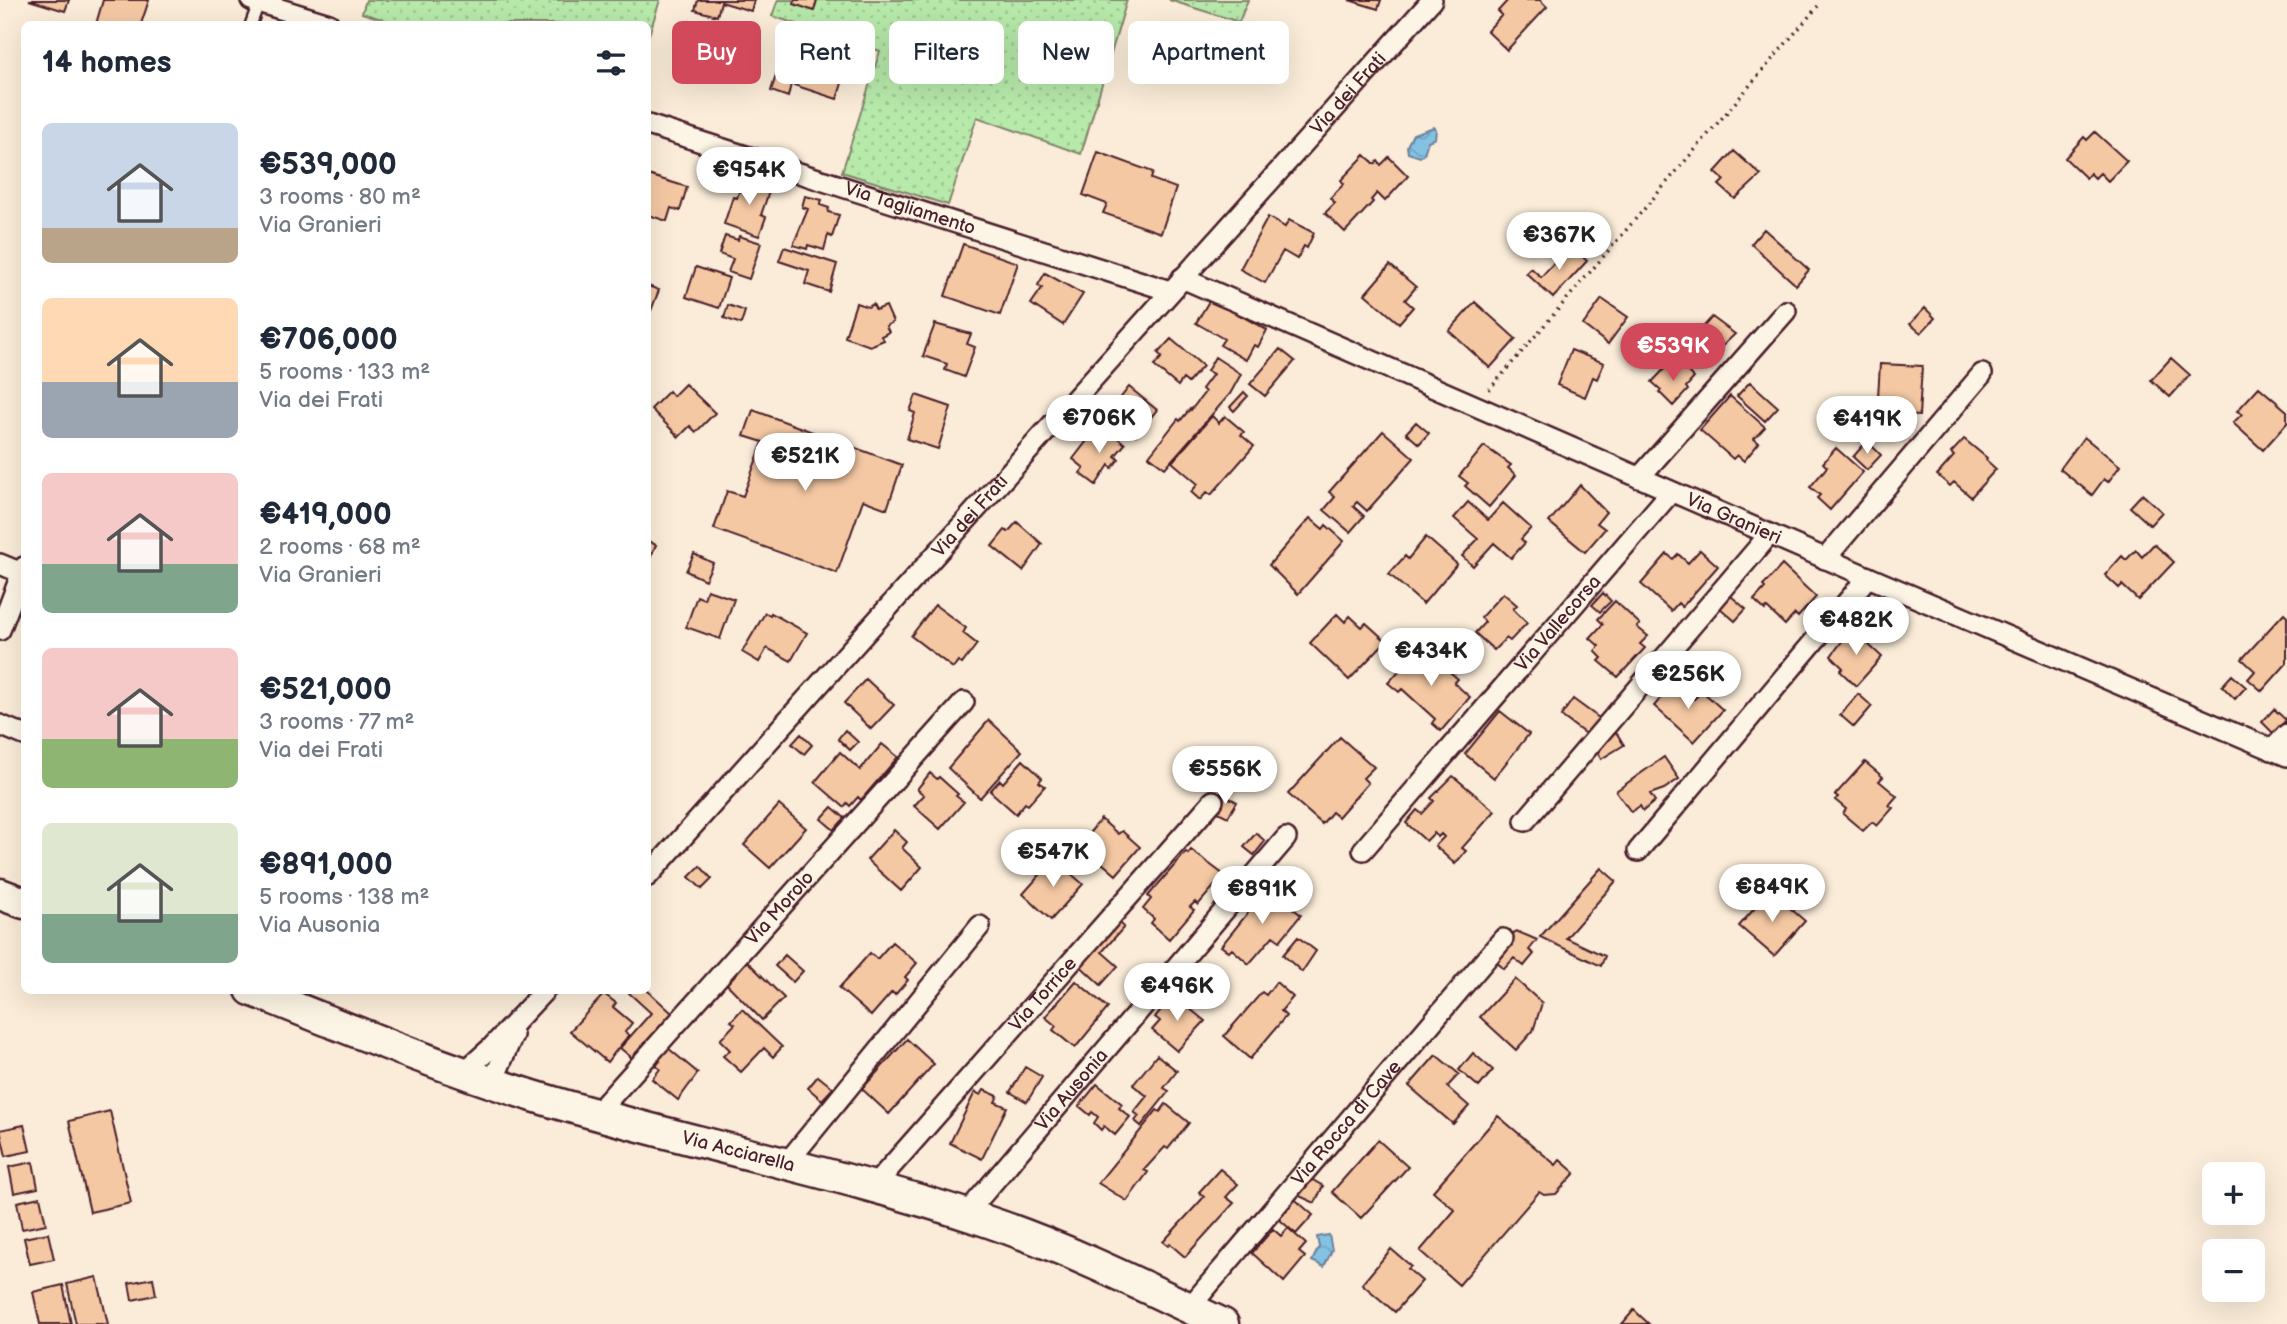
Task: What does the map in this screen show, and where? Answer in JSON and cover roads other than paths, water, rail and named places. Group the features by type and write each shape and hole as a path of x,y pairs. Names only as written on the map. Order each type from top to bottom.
{"main road":[{"path":"0,894 21,902"},
{"name":"Via Acciarella","path":"261,994 492,1083 596,1114 966,1214 1048,1244 1223,1324"}],"street":[{"name":"Via dei Frati","path":"651,873 1432,0"},
{"path":"267,3 320,21"},
{"name":"Via Tagliamento","path":"651,126 1176,285"},
{"name":"Via Granieri","path":"1176,285 1475,406 1868,578 2280,753"},
{"path":"1639,478 1786,312"},
{"path":"1825,559 1982,374"},
{"name":"Via Vallecorsa","path":"1363,850 1671,492"},
{"path":"1525,821 1769,535"},
{"path":"0,564 21,570"},
{"path":"0,630 21,578"},
{"path":"1638,850 1868,578"},
{"name":"Via Morolo","path":"596,1114 964,702"},
{"path":"0,725 21,734"},
{"path":"2280,753 2287,734"},
{"name":"Via Torrice","path":"873,1187 1213,801"},
{"name":"Via Ausonia","path":"966,1214 1286,838"},
{"path":"786,1164 980,926"},
{"name":"Via Rocca di Cave","path":"1189,1308 1503,939"},
{"path":"464,1072 492,1047 542,994"},
{"path":"492,1083 525,1013"}],"lane":[{"path":"253,21 267,3"}],"water":[{"path":"1434,127 1435,138 1428,141 1424,154 1420,157 1408,153 1407,146 1413,134"},
{"path":"1329,1235 1332,1250 1324,1267 1312,1261 1319,1247 1317,1237"}]}
